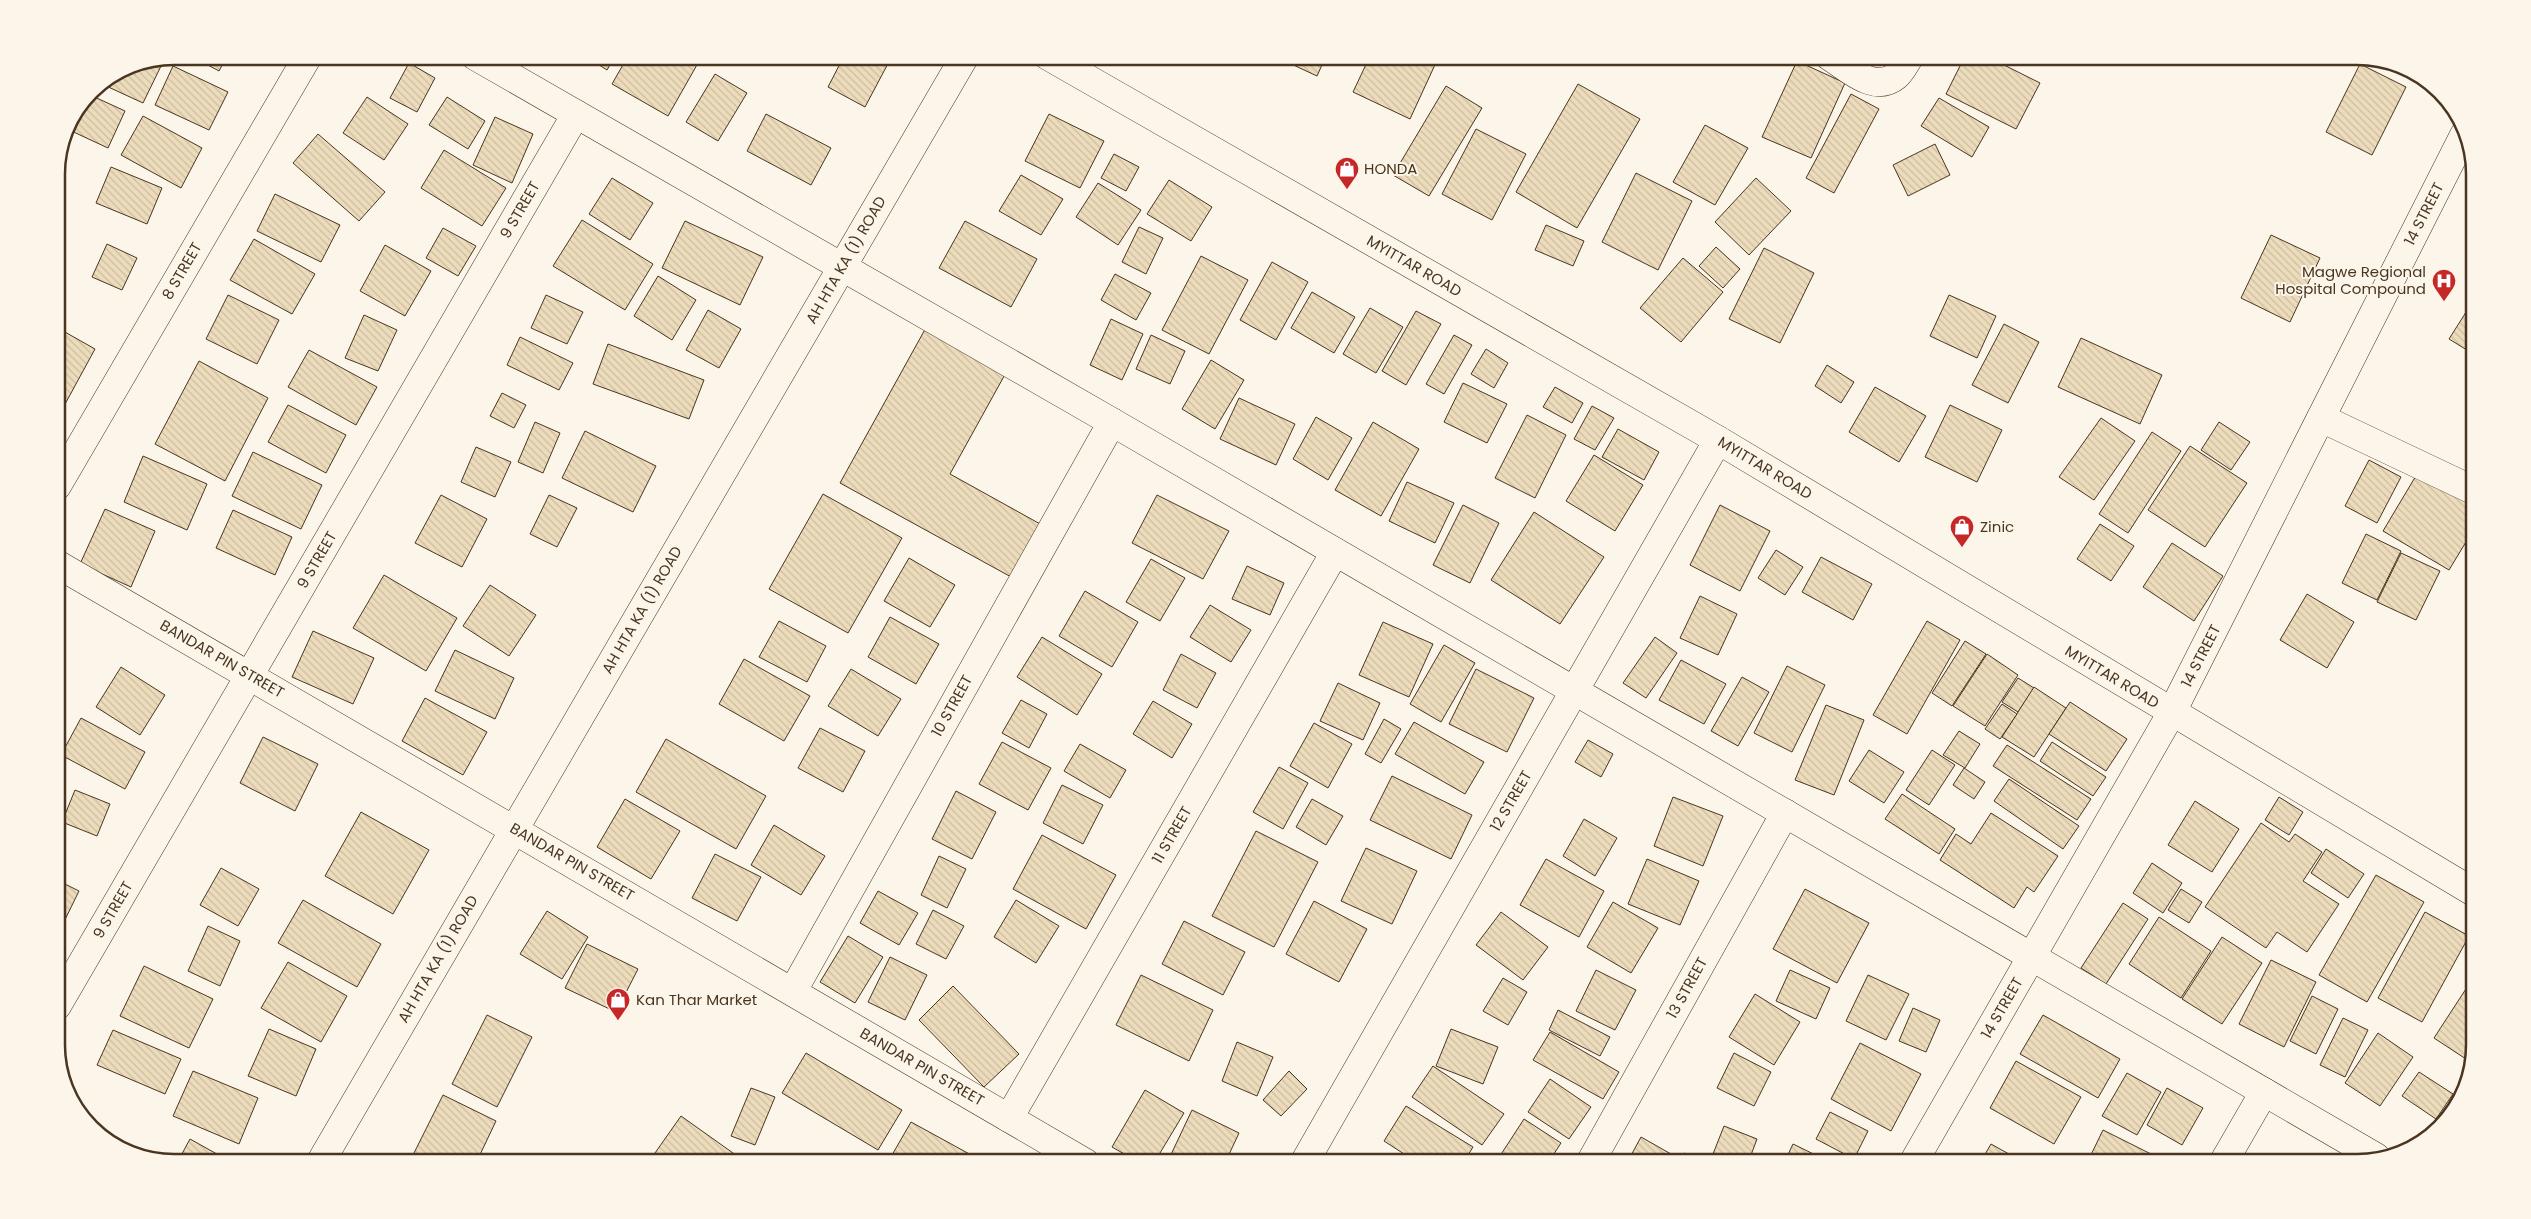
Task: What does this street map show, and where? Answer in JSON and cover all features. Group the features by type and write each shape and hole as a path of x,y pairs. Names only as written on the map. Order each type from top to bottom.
{"street":[{"name":"8 STREET","path":"65,471 303,65"},
{"path":"491,65 1112,422 2369,1153"},
{"name":"AH HTA KA (1) ROAD","path":"325,1154 960,65"},
{"name":"MYITTAR ROAD","path":"1064,65 1718,440 2466,888"},
{"path":"1843,65 1872,83 1885,82 1897,75 1904,65"},
{"name":"9 STREET","path":"65,991 576,114"},
{"name":"14 STREET","path":"1919,1154 2172,712 2461,142"},
{"path":"2321,418 2466,487"},
{"name":"10 STREET","path":"793,991 1112,422"},
{"name":"12 STREET","path":"1309,1154 1718,440"},
{"name":"11 STREET","path":"1009,1118 1335,552"},
{"name":"BANDAR PIN STREET","path":"65,569 250,675 1071,1154"},
{"name":"13 STREET","path":"1595,1154 1785,813"},
{"path":"2228,1154 2264,1092"}],"building":[{"path":"208,65 222,65 219,71"},
{"path":"408,65 412,65 435,78 417,112 390,98"},
{"path":"599,65 610,65 607,70"},
{"path":"623,65 697,65 668,116 612,84"},
{"path":"839,65 887,65 865,107 828,87"},
{"path":"1293,65 1322,65 1317,76"},
{"path":"1366,65 1435,65 1410,119 1353,92"},
{"path":"1795,65 1806,65 1845,83 1811,158 1762,137"},
{"path":"1960,65 2004,65 2040,83 2016,129 1946,94"},
{"path":"2360,65 2406,87 2372,155 2326,132"},
{"path":"161,66 161,66 143,103 109,87 132,73"},
{"path":"173,66 228,92 209,130 155,105"},
{"path":"715,74 747,93 718,141 686,122"},
{"path":"1578,84 1640,119 1577,228 1516,192"},
{"path":"1446,86 1482,108 1429,196 1393,175"},
{"path":"1851,94 1879,109 1834,193 1806,178"},
{"path":"367,97 408,124 384,160 343,133"},
{"path":"447,97 485,121 468,149 429,125"},
{"path":"96,98 125,111 108,148 73,132 83,113"},
{"path":"1939,98 1989,127 1972,157 1921,126"},
{"path":"766,114 831,148 811,185 747,151"},
{"path":"1049,114 1104,141 1080,188 1025,161"},
{"path":"143,116 202,148 181,188 121,155"},
{"path":"495,117 533,134 512,183 473,165"},
{"path":"1705,125 1748,148 1715,205 1673,182"},
{"path":"1476,129 1526,154 1492,220 1442,194"},
{"path":"318,134 385,192 359,221 293,163"},
{"path":"1935,144 1950,175 1908,196 1893,165"},
{"path":"444,150 506,188 482,226 421,188"},
{"path":"1114,154 1139,167 1126,191 1101,178"},
{"path":"111,167 162,188 147,224 96,203"},
{"path":"1636,173 1692,201 1658,270 1602,242"},
{"path":"1021,175 1063,199 1041,235 999,211"},
{"path":"612,178 653,203 630,240 589,214"},
{"path":"1756,178 1791,211 1749,255 1715,222"},
{"path":"1169,180 1212,207 1191,241 1147,214"},
{"path":"1098,183 1141,210 1118,245 1076,217"},
{"path":"275,194 340,225 321,262 257,231"},
{"path":"582,220 653,264 625,310 553,266"},
{"path":"685,221 763,257 740,305 662,268"},
{"path":"965,221 1037,259 1011,307 939,268"},
{"path":"1546,225 1584,241 1573,266 1535,250"},
{"path":"1139,227 1163,238 1146,274 1122,262"},
{"path":"443,228 476,246 458,276 426,258"},
{"path":"2271,235 2320,258 2290,322 2241,298"},
{"path":"254,239 315,274 292,314 230,280"},
{"path":"107,244 137,258 122,290 92,277"},
{"path":"385,245 431,271 405,316 360,291"},
{"path":"1716,247 1740,269 1723,288 1699,266"},
{"path":"1764,248 1814,273 1780,343 1729,319"},
{"path":"1201,256 1248,280 1209,354 1162,330"},
{"path":"1683,258 1723,292 1681,342 1640,308"},
{"path":"1272,262 1308,282 1276,340 1240,320"},
{"path":"1115,274 1151,293 1136,320 1101,300"},
{"path":"658,276 696,300 672,340 634,316"},
{"path":"1312,292 1355,317 1334,353 1291,328"},
{"path":"228,295 279,320 257,364 206,339"},
{"path":"546,295 583,312 567,344 531,328"},
{"path":"1949,295 1996,316 1977,358 1930,336"},
{"path":"1370,308 1403,327 1376,373 1343,354"},
{"path":"708,310 741,329 719,368 686,350"},
{"path":"1416,311 1441,324 1406,385 1382,371"},
{"path":"2466,312 2466,349 2449,339"},
{"path":"364,315 397,330 378,371 345,358"},
{"path":"1111,319 1143,334 1122,380 1090,365"},
{"path":"928,324 1008,369 950,474 1042,525 1013,578 840,483"},
{"path":"2004,324 2039,342 2008,403 1972,385"},
{"path":"65,332 95,349 65,404"},
{"path":"1151,335 1185,351 1170,384 1136,369"},
{"path":"1454,335 1472,345 1444,394 1426,384"},
{"path":"520,337 573,363 559,390 507,365"},
{"path":"2081,338 2162,375 2140,424 2058,387"},
{"path":"608,344 704,380 689,419 593,384"},
{"path":"1486,349 1508,363 1494,388 1471,374"},
{"path":"309,350 377,387 356,425 288,387"},
{"path":"1211,360 1244,380 1215,429 1182,409"},
{"path":"199,361 268,398 225,481 155,444"},
{"path":"1827,365 1854,382 1841,403 1815,386"},
{"path":"1463,383 1507,404 1487,443 1444,422"},
{"path":"1555,387 1583,403 1572,423 1543,407"},
{"path":"1875,387 1926,416 1899,462 1849,432"},
{"path":"502,393 526,405 514,428 490,416"},
{"path":"1239,398 1295,424 1276,465 1220,439"},
{"path":"288,405 346,435 326,473 268,442"},
{"path":"1950,405 2002,430 1977,482 1925,457"},
{"path":"1592,406 1614,418 1595,450 1574,439"},
{"path":"1527,415 1566,435 1535,498 1495,478"},
{"path":"1316,417 1352,438 1328,480 1293,459"},
{"path":"2101,418 2135,441 2094,500 2059,477"},
{"path":"535,422 560,433 543,473 518,462"},
{"path":"1373,422 1419,449 1381,516 1335,490"},
{"path":"2219,422 2250,442 2231,470 2201,450"},
{"path":"1618,429 1659,452 1644,480 1602,457"},
{"path":"585,431 656,466 633,512 562,478"},
{"path":"2152,432 2181,451 2128,533 2099,514"},
{"path":"2190,446 2247,483 2205,547 2148,510"},
{"path":"476,447 511,462 495,497 461,482"},
{"path":"253,452 322,485 301,529 232,496"},
{"path":"1594,455 1643,485 1615,531 1566,501"},
{"path":"143,456 207,484 187,530 124,502"},
{"path":"2369,460 2401,477 2377,523 2345,506"},
{"path":"2420,469 2466,496 2466,542 2449,570 2383,531"},
{"path":"1407,482 1454,503 1435,543 1389,521"},
{"path":"823,494 902,538 848,633 769,589"},
{"path":"441,495 487,519 462,567 415,543"},
{"path":"549,495 577,508 557,547 530,534"},
{"path":"1157,495 1229,531 1203,579 1132,543"},
{"path":"1463,505 1499,523 1470,583 1433,565"},
{"path":"1720,505 1770,531 1740,591 1690,565"},
{"path":"105,509 155,531 131,587 80,564"},
{"path":"233,510 292,537 275,575 216,548"},
{"path":"1534,512 1604,557 1560,624 1491,580"},
{"path":"2100,524 2134,546 2111,581 2077,559"},
{"path":"2366,534 2401,551 2377,600 2342,583"},
{"path":"2172,543 2223,576 2194,621 2143,587"},
{"path":"1776,550 1803,567 1785,595 1758,578"},
{"path":"2401,553 2440,571 2416,620 2377,602"},
{"path":"1821,557 1872,584 1853,620 1802,592"},
{"path":"909,558 955,585 930,627 884,601"},
{"path":"1151,559 1185,578 1160,621 1126,602"},
{"path":"1247,566 1284,583 1270,615 1232,599"},
{"path":"384,575 457,618 426,671 353,628"},
{"path":"490,585 536,615 509,656 463,626"},
{"path":"1085,591 1138,622 1112,667 1059,636"},
{"path":"2307,594 2354,622 2327,668 2280,640"},
{"path":"1700,596 1737,614 1718,655 1680,638"},
{"path":"1210,605 1251,630 1231,662 1190,637"},
{"path":"890,617 939,644 916,684 868,657"},
{"path":"779,621 826,646 807,682 759,657"},
{"path":"1927,621 1960,640 1907,734 1873,715"},
{"path":"1383,622 1433,644 1409,697 1359,675"},
{"path":"313,631 374,658 353,704 292,677"},
{"path":"1042,637 1102,674 1077,715 1017,677"},
{"path":"1655,637 1677,653 1646,698 1623,683"},
{"path":"1965,641 1986,654 1952,706 1932,693"},
{"path":"1444,645 1475,663 1441,722 1410,704"},
{"path":"455,650 514,678 495,719 435,691"},
{"path":"1181,654 1216,673 1197,708 1163,690"},
{"path":"1987,654 2018,675 1985,726 1953,706"},
{"path":"744,659 810,696 784,741 719,704"},
{"path":"1681,660 1726,684 1704,724 1659,700"},
{"path":"1787,666 1825,685 1792,752 1754,733"},
{"path":"121,667 165,695 140,735 96,707"},
{"path":"851,669 901,699 878,736 828,706"},
{"path":"1476,669 1534,698 1507,752 1449,724"},
{"path":"1742,677 1769,692 1738,746 1711,731"},
{"path":"2018,678 2034,688 2018,712 2002,702"},
{"path":"1338,683 1380,703 1363,740 1320,721"},
{"path":"2034,687 2066,708 2034,757 2002,737"},
{"path":"425,698 487,732 463,775 402,741"},
{"path":"1021,700 1047,714 1029,748 1002,733"},
{"path":"1153,701 1192,724 1172,758 1133,734"},
{"path":"2070,702 2127,739 2106,771 2049,734"},
{"path":"2002,704 2017,714 2000,739 1985,729"},
{"path":"1826,705 1864,720 1834,795 1795,780"},
{"path":"81,718 145,752 125,789 65,757 65,748"},
{"path":"1384,719 1401,729 1381,763 1365,754"},
{"path":"1414,722 1484,762 1465,794 1395,754"},
{"path":"1314,723 1352,744 1328,788 1290,766"},
{"path":"820,728 865,751 843,792 798,768"},
{"path":"1959,731 1980,744 1965,768 1943,755"},
{"path":"263,737 318,764 295,811 240,783"},
{"path":"666,739 766,796 736,849 636,792"},
{"path":"1588,740 1613,754 1601,777 1575,762"},
{"path":"1002,742 1051,768 1028,810 979,784"},
{"path":"2052,742 2106,777 2093,796 2040,761"},
{"path":"1080,744 1126,770 1110,798 1064,771"},
{"path":"2007,745 2091,799 2077,820 1993,766"},
{"path":"1869,750 1904,772 1884,803 1849,781"},
{"path":"1932,750 1955,765 1929,805 1906,790"},
{"path":"1279,767 1308,783 1283,829 1253,812"},
{"path":"1964,768 1985,782 1974,799 1953,785"},
{"path":"1392,776 1472,815 1451,859 1370,820"},
{"path":"2009,779 2079,826 2063,849 1994,801"},
{"path":"1062,785 1103,805 1083,844 1043,823"},
{"path":"75,790 110,804 97,836 65,823 65,815"},
{"path":"956,791 996,812 972,859 932,839"},
{"path":"1902,794 1955,829 1939,854 1885,819"},
{"path":"1673,797 1723,816 1703,866 1654,846"},
{"path":"2279,797 2303,812 2289,835 2265,820"},
{"path":"625,799 680,831 651,879 597,847"},
{"path":"1312,799 1343,816 1326,845 1296,827"},
{"path":"2195,801 2239,829 2212,872 2168,845"},
{"path":"361,812 429,850 393,914 325,876"},
{"path":"1991,813 2058,856 2034,892 2027,887 2014,908 1940,860 1956,834 1971,844"},
{"path":"1584,819 1617,838 1595,876 1563,856"},
{"path":"2261,823 2289,842 2295,834 2322,852 2303,881 2339,904 2307,952 2277,932 2266,948 2205,907"},
{"path":"774,825 825,856 801,895 751,865"},
{"path":"1256,831 1318,862 1274,947 1212,916"},
{"path":"1042,835 1116,875 1086,929 1013,889"},
{"path":"1366,848 1417,871 1392,924 1341,901"},
{"path":"2326,849 2364,874 2348,898 2311,873"},
{"path":"715,854 761,877 737,921 692,898"},
{"path":"939,856 966,869 947,908 921,895"},
{"path":"1546,859 1604,891 1579,937 1520,905"},
{"path":"1647,859 1699,881 1680,925 1628,904"},
{"path":"2152,863 2182,883 2163,913 2133,893"},
{"path":"221,868 259,889 238,926 200,905"},
{"path":"2376,875 2424,902 2367,1002 2319,975"},
{"path":"65,884 79,891 65,920"},
{"path":"1805,889 1869,923 1837,983 1773,949"},
{"path":"2181,889 2202,902 2189,923 2168,910"},
{"path":"878,891 918,913 899,945 860,923"},
{"path":"303,900 381,944 357,987 278,943"},
{"path":"1016,900 1059,926 1036,963 994,937"},
{"path":"1314,901 1367,929 1339,982 1286,954"},
{"path":"1613,902 1658,928 1631,973 1587,947"},
{"path":"2123,903 2148,919 2106,984 2081,968"},
{"path":"933,910 964,926 946,959 916,944"},
{"path":"547,911 588,937 562,979 520,954"},
{"path":"1501,912 1548,947 1523,980 1476,945"},
{"path":"2425,912 2466,934 2466,941 2422,1022 2378,998"},
{"path":"2159,917 2211,951 2181,998 2129,964"},
{"path":"1184,921 1245,952 1223,995 1162,964"},
{"path":"208,926 240,941 220,986 188,971"},
{"path":"848,936 883,957 855,1003 820,982"},
{"path":"2222,937 2262,963 2222,1024 2182,999"},
{"path":"587,944 638,969 616,1012 565,988"},
{"path":"890,957 927,975 905,1020 868,1002"},
{"path":"2271,960 2316,982 2284,1047 2239,1024"},
{"path":"288,962 347,996 321,1042 261,1008"},
{"path":"144,966 213,999 189,1048 120,1016"},
{"path":"1596,970 1636,990 1615,1030 1576,1011"},
{"path":"1790,970 1830,988 1816,1019 1776,1001"},
{"path":"1141,975 1213,1010 1189,1061 1116,1025"},
{"path":"1868,975 1909,994 1886,1040 1846,1021"},
{"path":"1503,978 1527,992 1508,1025 1483,1011"},
{"path":"953,986 1019,1054 984,1087 919,1020"},
{"path":"2466,989 2465,1058 2434,1038"},
{"path":"1755,994 1800,1022 1774,1065 1729,1037"},
{"path":"2312,996 2338,1009 2316,1054 2290,1041"},
{"path":"1913,1008 1940,1020 1926,1052 1899,1041"},
{"path":"1558,1010 1610,1037 1600,1056 1549,1030"},
{"path":"487,1015 532,1037 497,1107 452,1084"},
{"path":"2043,1015 2120,1059 2098,1098 2020,1054"},
{"path":"2343,1018 2368,1030 2345,1077 2320,1065"},
{"path":"269,1029 316,1049 296,1096 248,1076"},
{"path":"1451,1029 1498,1047 1483,1084 1436,1066"},
{"path":"113,1030 181,1059 165,1094 97,1065"},
{"path":"1550,1032 1619,1072 1603,1099 1533,1060"},
{"path":"2378,1033 2413,1057 2380,1106 2345,1083"},
{"path":"1237,1042 1273,1057 1257,1096 1222,1081"},
{"path":"1860,1043 1921,1074 1891,1131 1831,1099"},
{"path":"806,1053 902,1110 878,1150 782,1093"},
{"path":"1734,1053 1771,1072 1754,1106 1717,1088"},
{"path":"2016,1061 2081,1097 2054,1144 1990,1108"},
{"path":"1433,1066 1504,1114 1482,1145 1412,1097"},
{"path":"193,1071 258,1098 239,1144 173,1116"},
{"path":"1289,1071 1307,1089 1281,1116 1263,1100"},
{"path":"2419,1072 2453,1094 2436,1119 2402,1096"},
{"path":"2127,1073 2161,1092 2137,1135 2102,1116"},
{"path":"1550,1079 1591,1107 1569,1139 1528,1112"},
{"path":"751,1088 775,1097 755,1145 731,1136"},
{"path":"2167,1088 2203,1108 2182,1145 2147,1125"},
{"path":"1145,1090 1184,1113 1159,1154 1124,1154 1112,1147"},
{"path":"443,1095 496,1121 480,1154 414,1154"},
{"path":"1406,1106 1473,1147 1469,1154 1404,1154 1384,1141"},
{"path":"1192,1110 1239,1133 1229,1154 1171,1154"},
{"path":"1830,1112 1868,1131 1856,1154 1844,1154 1816,1139"},
{"path":"681,1116 734,1154 656,1154 655,1153"},
{"path":"1524,1119 1561,1143 1554,1154 1501,1154"},
{"path":"911,1122 969,1154 893,1154"},
{"path":"1724,1126 1757,1139 1751,1154 1713,1154"},
{"path":"2103,1130 2151,1154 2091,1154"},
{"path":"1641,1137 1671,1154 1632,1154"},
{"path":"190,1139 217,1154 182,1154"},
{"path":"1793,1144 1814,1154 1788,1154"},
{"path":"1991,1144 2009,1154 1985,1154"}],"place":[{"name":"HONDA","path":"1347,190"},
{"name":"Magwe Regional Hospital Compound","path":"2444,302"},
{"name":"Zinic","path":"1962,548"},
{"name":"Kan Thar Market","path":"618,1021"}]}
